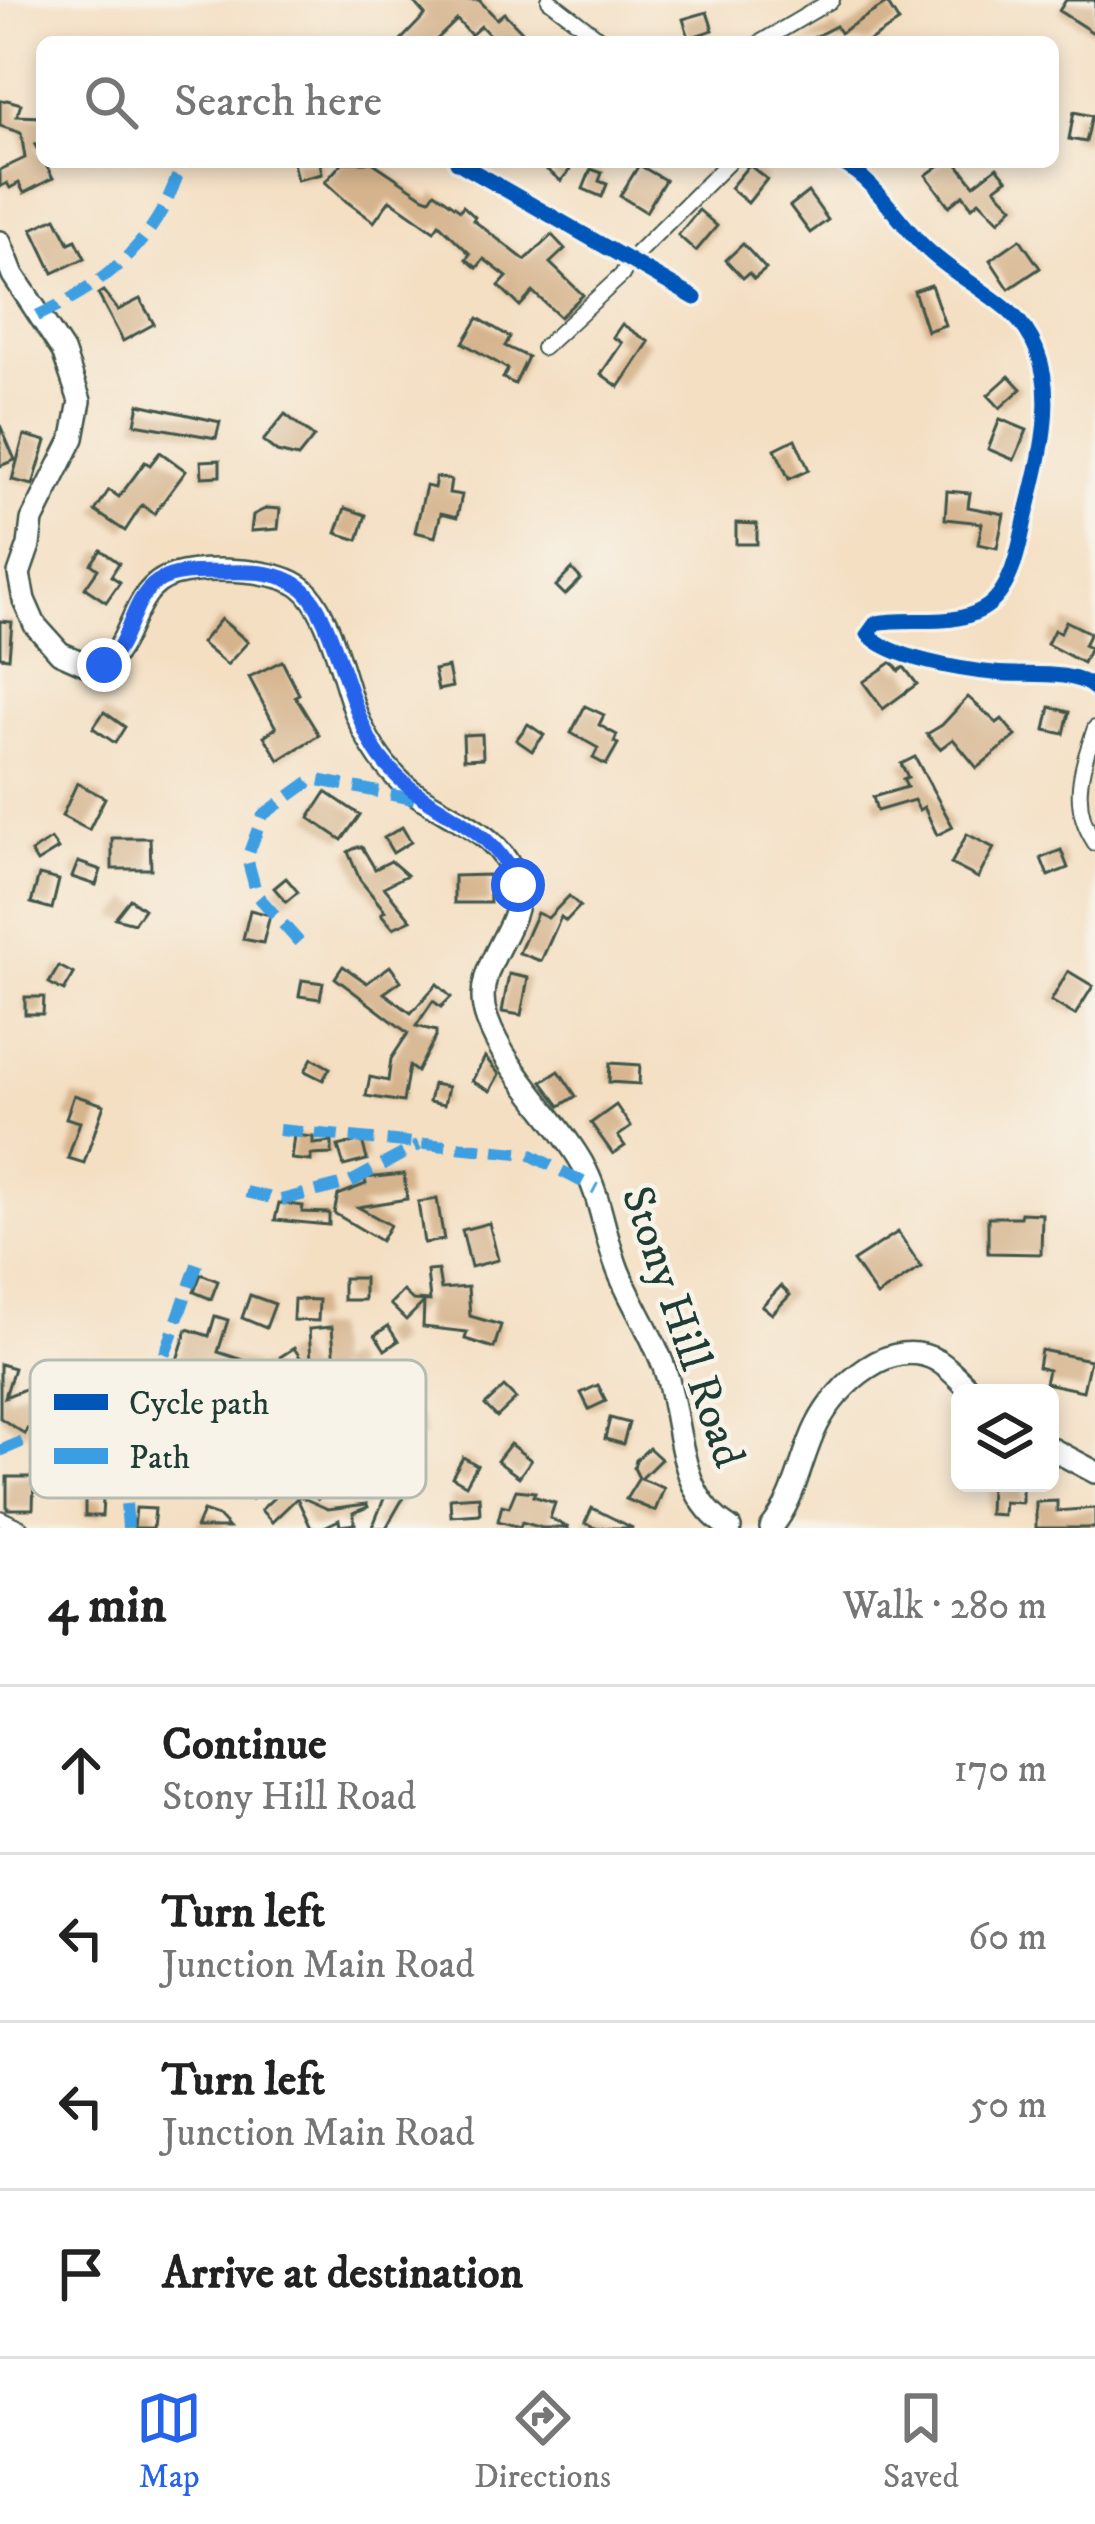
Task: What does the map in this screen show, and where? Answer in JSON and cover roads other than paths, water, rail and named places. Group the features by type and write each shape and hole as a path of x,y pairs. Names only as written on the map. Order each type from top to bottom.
{"main road":[{"name":"Stony Hill Road","path":"0,242 13,275 63,351 80,400 73,438 32,520 19,574 35,625 60,653 85,664 104,665 115,657 154,584 175,574 270,574 303,587 318,606 358,719 374,749 423,801 489,840 518,885 516,909 488,965 482,993 487,1019 596,1189 617,1270 666,1372 687,1470 700,1500 716,1520 730,1528"},
{"name":"Stony Hill Road","path":"771,1528 785,1510 816,1426 830,1403 862,1371 889,1356 914,1352 937,1360 963,1384"},
{"path":"1059,1453 1095,1472"}],"street":[{"path":"549,0 596,36"},
{"path":"771,36 832,0"},
{"path":"468,168 694,298"},
{"path":"543,348 622,275 630,260 723,168"},
{"path":"851,168 929,252 1016,317 1042,358 1047,394 1037,471 1017,554 990,606 964,619 876,622 868,634 875,642 925,660 992,673 1077,679 1095,689"},
{"path":"1095,728 1077,794 1082,824 1095,843"},
{"path":"0,1518 21,1528"}]}
